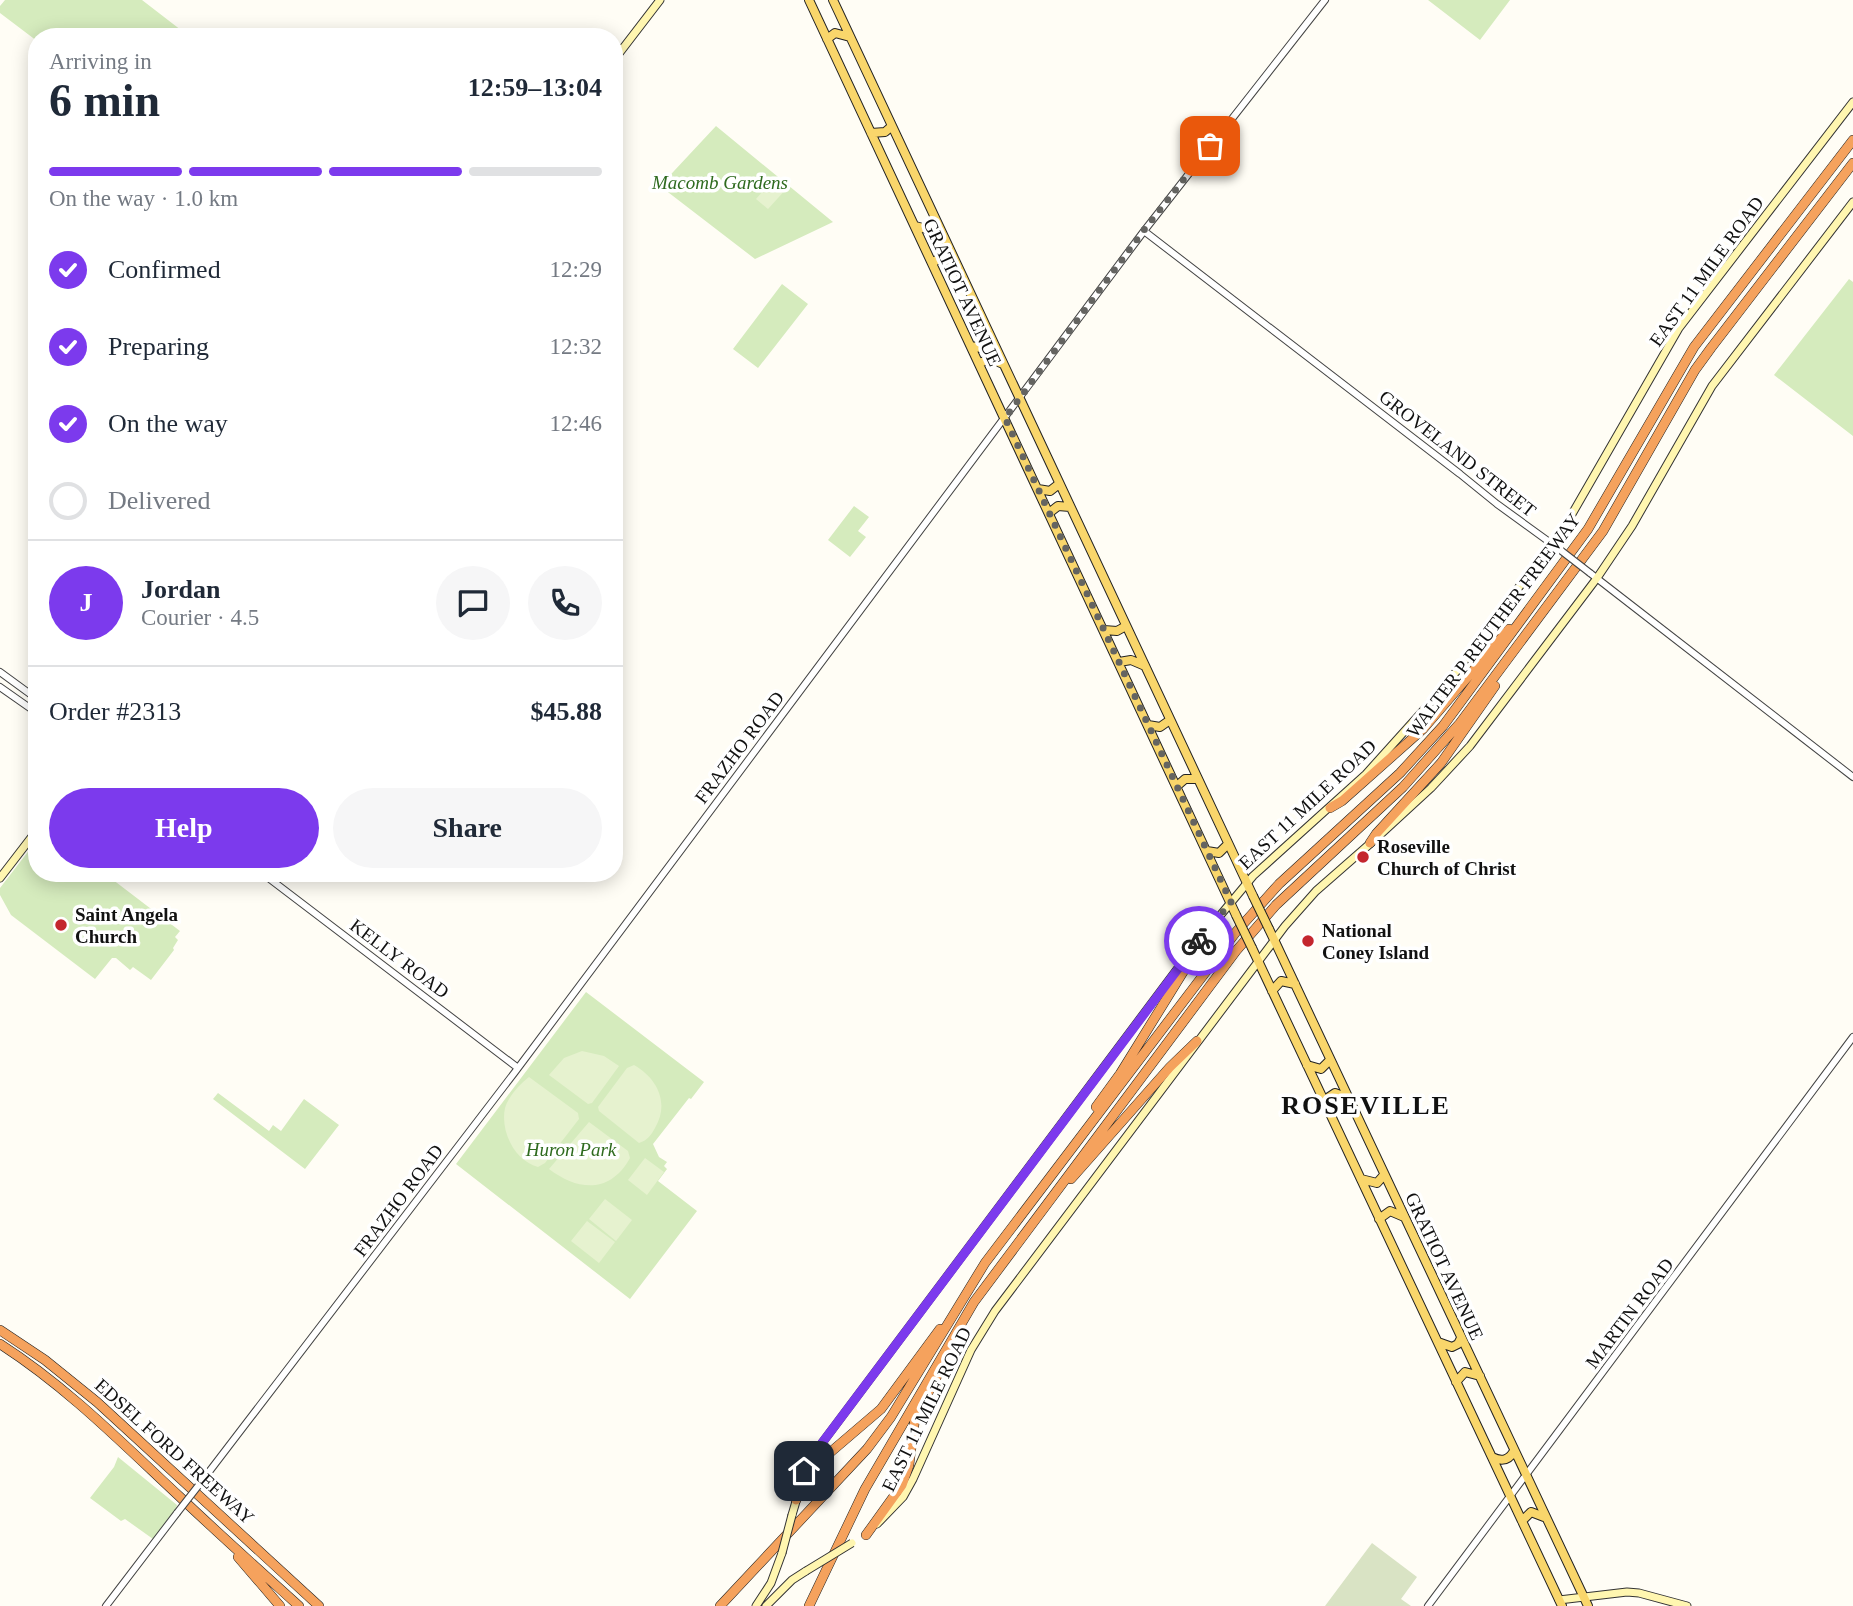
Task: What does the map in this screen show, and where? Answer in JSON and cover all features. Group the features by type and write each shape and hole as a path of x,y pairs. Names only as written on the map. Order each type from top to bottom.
{"highway":[{"name":"WALTER P REUTHER FREEWAY","path":"732,1591 867,1450 891,1417 993,1252 1245,921 1279,884 1422,751 1452,715 1562,566 1602,506 1694,347 1853,140"},
{"name":"WALTER P REUTHER FREEWAY","path":"809,1606 865,1489 961,1325 1005,1258 1236,951 1297,884 1432,757 1603,531 1695,370 1853,163"},
{"path":"1330,808 1381,768 1423,729 1513,624 1548,578 1562,566"},
{"path":"1370,843 1441,763 1505,671 1529,631"},
{"path":"1062,1160 1214,922"},
{"path":"1005,1258 1138,1102 1197,1041"},
{"path":"796,1500 819,1462 880,1409 953,1314"},
{"path":"0,1324 46,1356 76,1385"},
{"path":"866,1535 902,1485 909,1465 915,1418 961,1325"},
{"name":"EDSEL FORD FREEWAY","path":"0,1330 76,1385 319,1606"},
{"name":"EDSEL FORD FREEWAY","path":"0,1346 40,1371 84,1407 299,1606"},
{"path":"214,1529 280,1606"},
{"path":"713,1606 732,1591"},
{"path":"720,1606 732,1591"}],"main road":[{"path":"623,48 660,0"},
{"name":"GRATIOT AVENUE","path":"809,0 1323,1101 1561,1603"},
{"name":"GRATIOT AVENUE","path":"833,0 1586,1602"},
{"path":"827,39 835,33 850,37"},
{"name":"EAST 11 MILE ROAD","path":"756,1606 777,1567 804,1471 819,1447 1214,922 1247,883 1299,833 1330,808 1429,707 1555,546 1679,328 1853,102"},
{"path":"871,133 885,132 892,126"},
{"name":"EAST 11 MILE ROAD","path":"766,1606 792,1580 866,1535 894,1507 913,1479 961,1369 982,1329 1274,939 1317,891 1431,788 1470,746 1593,575 1632,526 1712,386 1853,202"},
{"path":"915,226 927,229 936,221"},
{"path":"932,263 940,258 955,261"},
{"path":"971,346 986,349 993,342"},
{"path":"979,363 991,359 1003,364"},
{"path":"1038,489 1050,491 1059,484"},
{"path":"1049,513 1058,506 1070,508"},
{"path":"1104,630 1117,631 1126,626"},
{"path":"1119,662 1131,660 1144,666"},
{"path":"1148,725 1160,727 1170,720"},
{"path":"1177,786 1185,779 1198,779"},
{"path":"0,878 28,842"},
{"path":"1207,851 1219,853 1228,844"},
{"path":"1272,990 1281,981 1295,984"},
{"path":"1307,1065 1321,1069 1330,1060"},
{"path":"1323,1101 1335,1093 1348,1098"},
{"path":"1361,1180 1377,1183 1384,1175"},
{"path":"1379,1219 1390,1211 1404,1217"},
{"path":"1438,1342 1452,1347 1458,1344 1461,1338"},
{"path":"1455,1382 1465,1372 1480,1376"},
{"path":"1492,1457 1507,1459 1514,1451"},
{"path":"1522,1521 1531,1512 1547,1519"},
{"path":"777,1567 782,1578 792,1580"},
{"path":"1561,1603 1586,1602 1627,1592 1687,1606"}],"street":[{"name":"FRAZHO ROAD","path":"106,1606 518,1068 1144,230 1325,0"},
{"name":"GROVELAND STREET","path":"1144,230 1853,777"},
{"path":"0,675 8,683 14,683 28,693"},
{"path":"0,687 28,706"},
{"name":"KELLY ROAD","path":"274,882 518,1068"},
{"name":"MARTIN ROAD","path":"1428,1606 1853,1037"}],"green space":[{"path":"5,0 142,0 178,28 28,28 28,34 0,13 0,6"},
{"path":"1428,0 1510,0 1480,40"},
{"name":"Macomb Gardens","path":"716,126 833,222 755,259 660,186"},
{"path":"776,176 788,187 768,209 756,199"},
{"path":"1849,279 1853,282 1853,436 1774,375"},
{"path":"782,284 808,304 758,368 733,349"},
{"path":"854,506 869,517 858,531 866,537 850,557 828,540"},
{"path":"28,852 28,882 116,882 180,931 175,937 178,940 174,950 151,980 133,967 130,970 116,958 112,958 95,979 11,915 0,895 0,888"},
{"name":"Huron Park","path":"586,992 704,1082 653,1144 659,1157 667,1162 664,1166 667,1169 658,1181 697,1211 630,1299 456,1164"},
{"path":"582,1051 604,1056 619,1066 592,1103 588,1104 549,1075 564,1058"},
{"path":"634,1065 655,1084 661,1101 655,1128 649,1137 639,1143 599,1111 598,1107 627,1068"},
{"path":"529,1077 578,1113 579,1119 545,1163 538,1167 522,1159 516,1152 507,1136 504,1117 505,1108 515,1091"},
{"path":"218,1093 269,1131 273,1125 281,1131 304,1099 339,1125 305,1169 213,1099"},
{"path":"589,1122 628,1151 630,1158 613,1178 603,1183 582,1185 549,1169"},
{"path":"645,1158 664,1172 647,1195 628,1180"},
{"path":"605,1199 632,1220 616,1241 589,1219"},
{"path":"587,1221 615,1242 599,1263 571,1241"},
{"path":"118,1457 177,1505 175,1512 153,1539 125,1519 121,1521 90,1498 114,1467"},
{"path":"1372,1543 1417,1577 1401,1599 1411,1606 1325,1606"}],"way so far":[{"path":"1199,941 1231,902 1005,418 1144,230 1210,146"}],"place":[{"name":"Roseville Church of Christ","path":"1363,857"},
{"name":"Saint Angela Church","path":"61,925"},
{"name":"National Coney Island","path":"1308,941"}],"district":[{"name":"ROSEVILLE","path":"1366,1105"}],"route":[{"path":"804,1471 819,1447 1199,941"}]}
